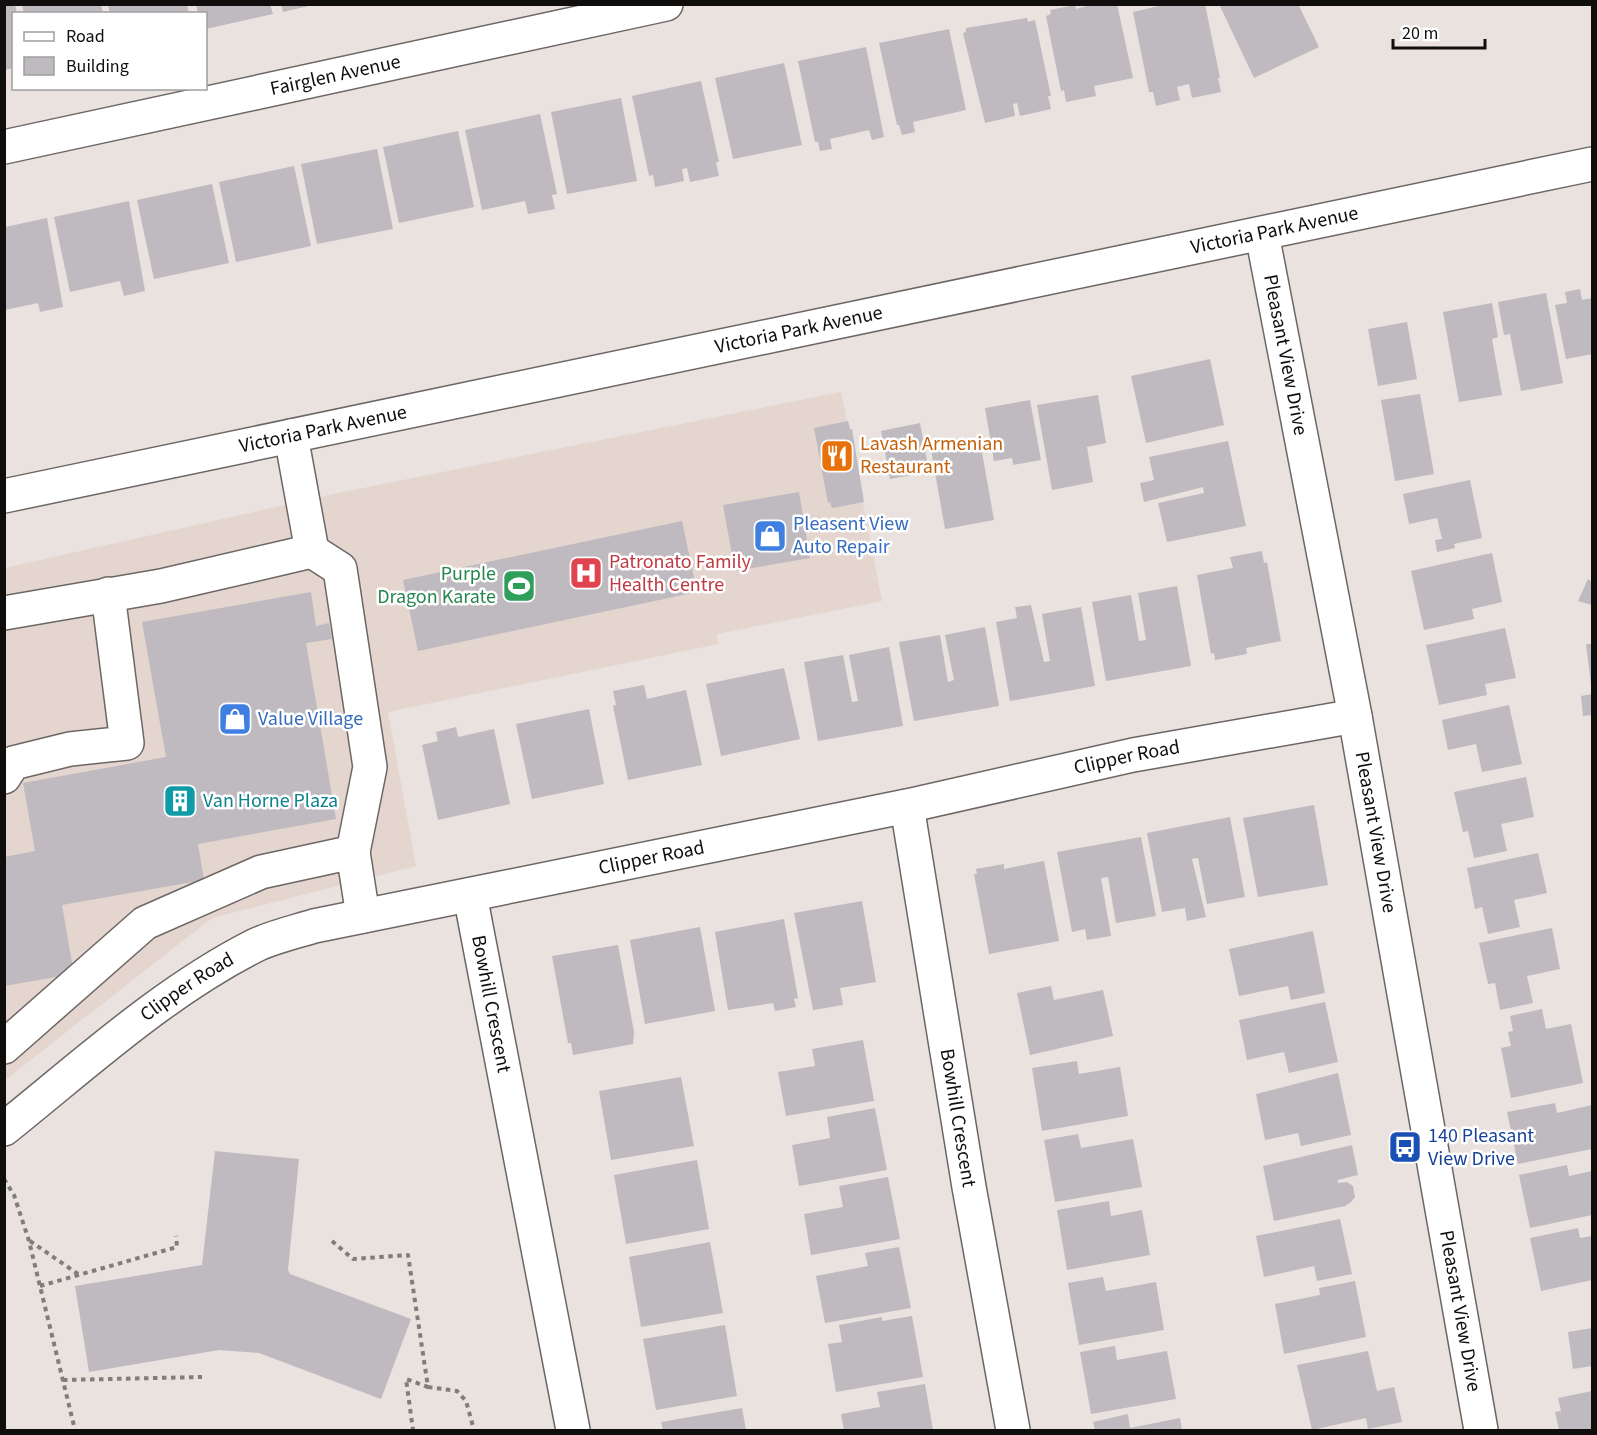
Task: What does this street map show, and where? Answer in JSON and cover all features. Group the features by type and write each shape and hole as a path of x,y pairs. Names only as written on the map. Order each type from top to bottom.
{"street":[{"name":"Fairglen Avenue","path":"4,147 666,4"},
{"name":"Victoria Park Avenue","path":"4,496 1593,164"},
{"name":"Pleasant View Drive","path":"1262,234 1355,716 1481,1431"},
{"path":"291,436 312,551"},
{"path":"4,613 161,586 312,551 340,569 370,766 353,852 363,915"},
{"path":"4,777 13,763 70,749 128,743 108,594"},
{"name":"Clipper Road","path":"4,1129 159,1005 210,971 256,945 314,926 907,806 1133,755 1355,716"},
{"name":"Bowhill Crescent","path":"907,806 969,1186 1014,1431"},
{"path":"4,1047 144,923 261,872 353,852"},
{"name":"Bowhill Crescent","path":"470,895 573,1431"}],"path":[{"path":"4,1179 14,1195 29,1241 75,1431"},
{"path":"40,1286 177,1247 176,1236"},
{"path":"29,1241 79,1275"},
{"path":"332,1241 353,1259 408,1255 428,1387"},
{"path":"63,1380 202,1377"},
{"path":"413,1431 406,1379 428,1387 457,1391 466,1401 474,1431"}],"shaded area":[{"path":"841,392 882,601 717,634 718,644 388,712 416,866 212,918 5,1080 5,568 343,492"}],"building":[{"path":"4,4 15,4 17,12 12,12 12,68 4,70"},
{"path":"22,4 101,4 103,12 24,12"},
{"path":"196,4 270,4 273,14 207,29 207,12 198,12"},
{"path":"281,4 313,4 313,5 283,12"},
{"path":"1094,4 1117,4 1133,78 1094,86 1096,96 1066,102 1064,90 1061,91 1046,16 1051,14 1050,10 1075,5 1076,9"},
{"path":"1167,4 1205,4 1221,92 1192,98 1189,84 1177,87 1180,100 1156,106 1153,92 1149,92 1133,12"},
{"path":"1219,4 1298,4 1319,47 1254,78"},
{"path":"108,5 187,5 189,12 110,12"},
{"path":"1027,18 1028,22 1035,20 1051,96 1048,96 1051,109 1020,116 1017,103 1013,104 1015,116 985,123 963,33 966,32 966,28"},
{"path":"949,29 966,110 913,122 915,132 902,135 897,125 879,43"},
{"path":"866,47 884,137 872,140 869,130 830,139 832,149 820,151 818,142 815,142 798,61"},
{"path":"784,63 802,145 733,159 715,78"},
{"path":"701,81 719,162 716,162 719,176 690,182 687,168 682,169 684,181 655,187 653,175 649,176 632,96"},
{"path":"621,98 637,181 567,194 551,112"},
{"path":"540,114 557,194 552,195 555,209 528,214 525,201 482,210 465,130"},
{"path":"458,131 474,207 399,223 383,147"},
{"path":"377,149 393,229 317,244 301,164"},
{"path":"294,166 311,246 236,262 219,182"},
{"path":"212,184 229,263 154,279 137,200"},
{"path":"129,201 145,291 124,296 120,281 70,292 54,217"},
{"path":"47,218 63,307 40,312 38,303 5,310 5,227"},
{"path":"1580,289 1582,300 1592,298 1592,354 1566,359 1555,305 1567,303 1565,292"},
{"path":"1546,293 1563,383 1521,391 1510,334 1504,335 1498,302"},
{"path":"1492,303 1498,337 1492,339 1502,395 1459,402 1443,312"},
{"path":"1407,322 1417,379 1378,386 1368,329"},
{"path":"1210,359 1224,425 1146,443 1131,376"},
{"path":"1420,394 1434,474 1395,481 1381,400"},
{"path":"1098,395 1106,443 1087,447 1093,482 1052,490 1037,405"},
{"path":"1030,400 1041,460 1013,465 1012,458 994,461 985,408"},
{"path":"848,421 852,429 864,502 832,508 830,502 828,503 814,428"},
{"path":"920,423 929,472 890,479 881,431"},
{"path":"980,441 994,520 945,529 931,450"},
{"path":"1228,441 1246,526 1167,542 1158,503 1204,493 1203,487 1144,502 1140,483 1154,480 1149,457"},
{"path":"1470,480 1482,538 1454,544 1455,548 1437,552 1435,540 1442,539 1437,518 1409,524 1403,494"},
{"path":"799,492 810,558 735,571 723,505"},
{"path":"682,521 697,592 418,651 403,580"},
{"path":"1262,551 1264,563 1267,562 1281,641 1246,648 1247,654 1215,660 1214,653 1211,654 1197,575 1233,568 1230,557"},
{"path":"1492,553 1502,602 1472,609 1474,619 1424,630 1411,571"},
{"path":"1588,579 1592,582 1592,605 1578,601"},
{"path":"1177,586 1191,666 1106,681 1092,602 1131,595 1139,641 1146,640 1138,593"},
{"name":"Van Horne Plaza","path":"311,592 316,626 329,623 332,639 306,643 336,819 198,844 204,880 62,905 74,974 4,986 4,857 35,851 23,783 166,757 142,622"},
{"path":"1031,605 1044,662 1050,661 1042,614 1081,607 1095,686 1010,701 996,622 1017,618 1015,607"},
{"path":"985,627 999,706 914,721 899,642 940,635 948,682 954,680 945,635"},
{"path":"1505,628 1516,678 1485,684 1487,695 1439,705 1426,645"},
{"path":"1586,644 1592,644 1592,684 1591,684"},
{"path":"889,647 903,726 818,741 804,662 843,655 852,702 858,701 849,655"},
{"path":"784,668 800,739 721,756 706,684"},
{"path":"644,685 647,699 686,690 702,765 628,780 613,706 616,705 613,691"},
{"path":"1592,694 1592,715 1583,716 1581,696"},
{"path":"1509,705 1522,764 1482,772 1476,744 1448,750 1442,720"},
{"path":"589,709 604,784 532,799 516,724"},
{"path":"456,727 458,737 494,729 510,804 438,820 422,745 438,741 436,732"},
{"path":"1526,777 1534,817 1501,824 1507,851 1474,858 1468,831 1463,832 1454,792"},
{"path":"1314,805 1328,885 1258,897 1243,818"},
{"path":"1230,817 1245,897 1207,904 1198,858 1192,859 1206,917 1187,921 1185,908 1162,912 1147,833"},
{"path":"1141,837 1156,916 1116,923 1108,877 1101,878 1111,936 1087,940 1085,929 1072,932 1057,852"},
{"path":"1538,853 1547,893 1514,900 1520,927 1488,934 1482,907 1475,909 1467,868"},
{"path":"1044,861 1059,941 989,954 974,874 977,874 976,869 1004,864 1004,869"},
{"path":"862,901 876,982 840,988 843,1005 813,1010 794,913"},
{"path":"784,919 798,998 794,999 796,1007 775,1011 773,1003 728,1010 715,932"},
{"path":"700,927 715,1011 645,1024 630,940"},
{"path":"1552,928 1560,969 1527,976 1533,1003 1500,1010 1495,983 1488,984 1479,943"},
{"path":"1313,931 1325,993 1291,1000 1288,986 1239,996 1229,949"},
{"path":"618,945 634,1032 633,1044 573,1055 571,1043 568,1043 552,956"},
{"path":"1051,986 1054,1000 1103,990 1113,1036 1030,1055 1017,993"},
{"path":"1325,1002 1338,1062 1289,1073 1284,1052 1247,1060 1239,1020"},
{"path":"1542,1009 1546,1029 1571,1024 1583,1083 1511,1098 1501,1048 1511,1046 1508,1032 1513,1031 1510,1016"},
{"path":"863,1040 874,1101 786,1116 778,1072 815,1066 812,1049"},
{"path":"1077,1061 1079,1074 1120,1067 1128,1116 1042,1131 1032,1068"},
{"path":"1338,1073 1351,1135 1301,1146 1298,1133 1265,1140 1256,1094"},
{"path":"681,1077 694,1146 611,1160 599,1091"},
{"path":"1555,1103 1557,1113 1592,1105 1592,1149 1518,1164 1507,1112"},
{"path":"875,1108 887,1170 799,1186 792,1145 830,1138 827,1117"},
{"path":"1078,1134 1081,1148 1133,1139 1142,1187 1055,1202 1044,1140"},
{"path":"1352,1145 1358,1175 1338,1180 1338,1183 1347,1182 1353,1186 1355,1197 1351,1202 1345,1206 1274,1221 1263,1166"},
{"path":"215,1151 299,1159 288,1270 290,1274 411,1319 381,1399 259,1353 219,1350 89,1372 75,1286 202,1265"},
{"path":"697,1160 709,1229 626,1244 614,1175"},
{"path":"1567,1165 1569,1176 1592,1171 1592,1215 1530,1228 1519,1175"},
{"path":"888,1177 900,1239 811,1255 804,1214 843,1207 839,1186"},
{"path":"1109,1201 1111,1216 1142,1210 1150,1255 1067,1270 1057,1210"},
{"path":"1340,1219 1352,1274 1317,1281 1314,1266 1264,1277 1256,1236"},
{"path":"1578,1228 1580,1238 1592,1236 1592,1280 1541,1291 1530,1238"},
{"path":"710,1242 723,1313 641,1327 629,1257"},
{"path":"899,1247 911,1308 825,1323 816,1276 868,1266 865,1253"},
{"path":"1103,1277 1106,1291 1156,1282 1164,1330 1079,1345 1068,1283"},
{"path":"1355,1281 1366,1337 1284,1354 1275,1304 1320,1295 1319,1288"},
{"path":"912,1316 923,1377 836,1392 828,1344 842,1342 839,1325 882,1317 882,1321"},
{"path":"725,1325 737,1396 656,1410 643,1339"},
{"path":"1592,1328 1592,1366 1573,1369 1568,1332"},
{"path":"1115,1346 1117,1360 1167,1351 1176,1399 1091,1414 1080,1352"},
{"path":"1368,1351 1377,1391 1394,1387 1402,1422 1368,1429 1366,1418 1312,1430 1297,1365"},
{"path":"925,1384 933,1430 844,1430 841,1414 880,1407 877,1392"},
{"path":"1592,1391 1592,1430 1559,1430 1555,1412 1561,1411 1558,1398"},
{"path":"742,1408 746,1430 663,1430 661,1422"},
{"path":"1128,1414 1130,1428 1180,1418 1182,1430 1095,1430 1093,1422"}],"place":[{"name":"Lavash Armenian Restaurant","path":"837,456"},
{"name":"Pleasent View Auto Repair","path":"770,536"},
{"name":"Patronato Family Health Centre","path":"586,573"},
{"name":"Purple Dragon Karate","path":"519,586"},
{"name":"Value Village","path":"235,719"},
{"name":"Van Horne Plaza","path":"180,801"},
{"name":"140 Pleasant View Drive","path":"1405,1147"}]}
